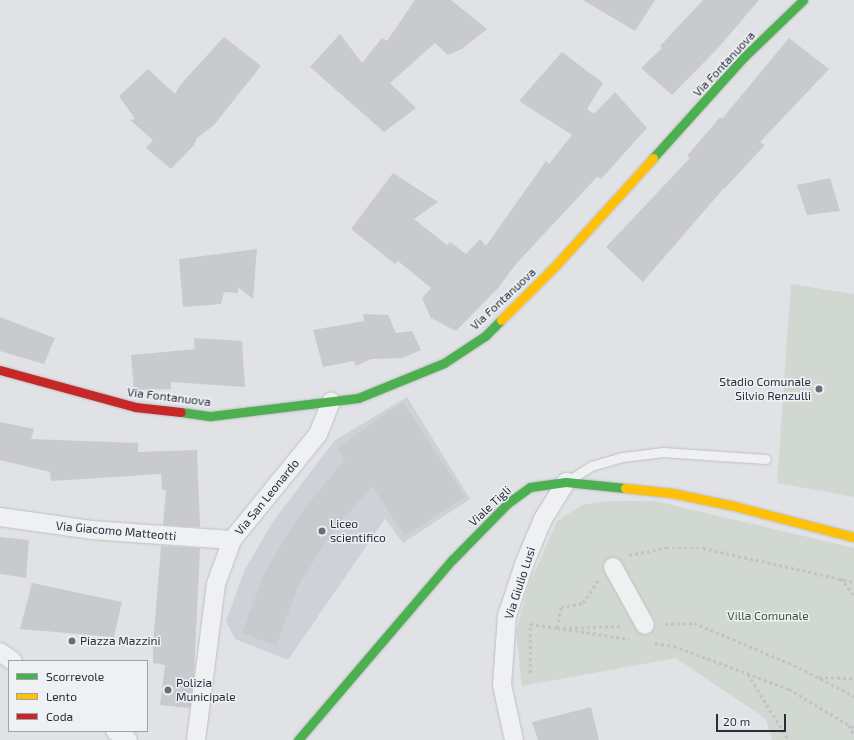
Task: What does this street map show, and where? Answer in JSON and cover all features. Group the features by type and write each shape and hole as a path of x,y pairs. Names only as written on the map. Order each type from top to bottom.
{"street":[{"name":"Via Fontanuova","path":"0,370 135,407 211,416 358,398 444,363 485,336 557,264 744,57 804,0"},
{"name":"Via San Leonardo","path":"196,740 216,584 232,540 318,434 331,402"},
{"name":"Viale Tigli","path":"298,740 452,560 508,503 530,487 566,482 672,493 734,506 854,538"},
{"name":"Via Giulio Lusi","path":"514,740 502,685 507,616 525,562 543,519 566,482"},
{"name":"Via Giacomo Matteotti","path":"0,517 91,530 232,540"},
{"path":"613,567 645,625"},
{"path":"0,652 12,660"},
{"path":"116,732 128,740"}],"lane":[{"path":"566,482 591,466 622,457 662,452 766,459"}],"path":[{"path":"557,628 561,607 583,603 603,574 630,554 666,548 703,548 854,582"},
{"path":"841,578 854,595"},
{"path":"557,628 694,623 794,665 854,696"},
{"path":"530,673 530,624 635,640"},
{"path":"651,642 674,646 789,689 848,723 854,728"},
{"path":"747,674 789,740"},
{"path":"816,676 854,678"},
{"path":"848,723 854,735"}],"shaded area":[{"name":"Liceo scientifico","path":"407,397 470,499 403,543 385,519 288,660 235,639 226,621 245,569 274,520 335,440"}],"green space":[{"name":"Stadio Comunale Silvio Renzulli","path":"791,284 854,294 854,497 777,483"},
{"name":"Villa Comunale","path":"607,501 655,501 854,548 854,740 772,740 766,719 676,658 522,686 516,632 528,587 557,521 582,505"}],"building":[{"path":"415,0 451,0 487,29 462,49 448,55 435,43 390,83 416,108 384,132 310,67 340,34 362,63 382,38 387,41"},
{"path":"583,0 655,0 635,31"},
{"path":"703,0 759,0 719,47 672,95 641,68 662,48 660,46"},
{"path":"224,37 261,66 214,125 197,138 194,145 171,169 146,148 153,140 130,120 135,119 119,96 148,69 175,94 180,85"},
{"path":"789,38 829,69 760,142 765,145 723,189 643,282 606,247 690,158 687,156 720,117 722,119"},
{"path":"562,52 603,83 587,109 594,114 615,92 647,128 601,179 597,177 516,264 498,288 456,331 431,318 422,298 431,288 398,261 395,264 351,229 393,173 438,202 414,219 447,245 450,242 466,254 480,239 486,246 546,161 549,164 572,135 519,101"},
{"path":"830,178 840,211 807,215 797,185"},
{"path":"257,249 253,299 238,287 238,293 224,292 221,304 183,307 179,259"},
{"path":"363,314 388,315 396,333 412,331 421,350 402,358 371,359 356,366 354,361 323,367 313,330 364,321"},
{"path":"0,317 55,338 44,364 0,351"},
{"path":"194,338 242,341 245,387 171,382 171,389 134,390 131,355 195,349"},
{"path":"403,402 465,497 405,536 372,486 332,532 298,586 276,646 242,633 264,573 301,513 345,459 337,448"},
{"path":"0,422 34,429 31,439 138,443 138,452 197,450 200,527 163,525 166,490 162,490 161,474 51,481 50,472 0,460"},
{"path":"0,537 29,540 26,578 0,574"},
{"path":"161,546 200,548 194,674 190,708 160,705 165,665 153,663 153,644"},
{"path":"32,583 122,602 114,637 20,629"},
{"path":"591,707 599,740 538,740 532,722"}],"traffic: fast":[{"path":"653,158 744,57 803,0"},
{"path":"181,412 211,416 358,398 444,363 485,336 501,320"},
{"path":"298,740 452,560 508,503 530,487 566,482 625,488"}],"traffic: slow":[{"path":"501,320 557,264 653,158"},
{"path":"625,488 672,493 734,506 854,537"}],"traffic: jam":[{"path":"0,370 135,407 181,412"}],"place":[{"name":"Stadio Comunale Silvio Renzulli","path":"819,389"},
{"name":"Liceo scientifico","path":"322,531"},
{"name":"Piazza Mazzini","path":"72,641"},
{"name":"Polizia Municipale","path":"168,690"}]}
